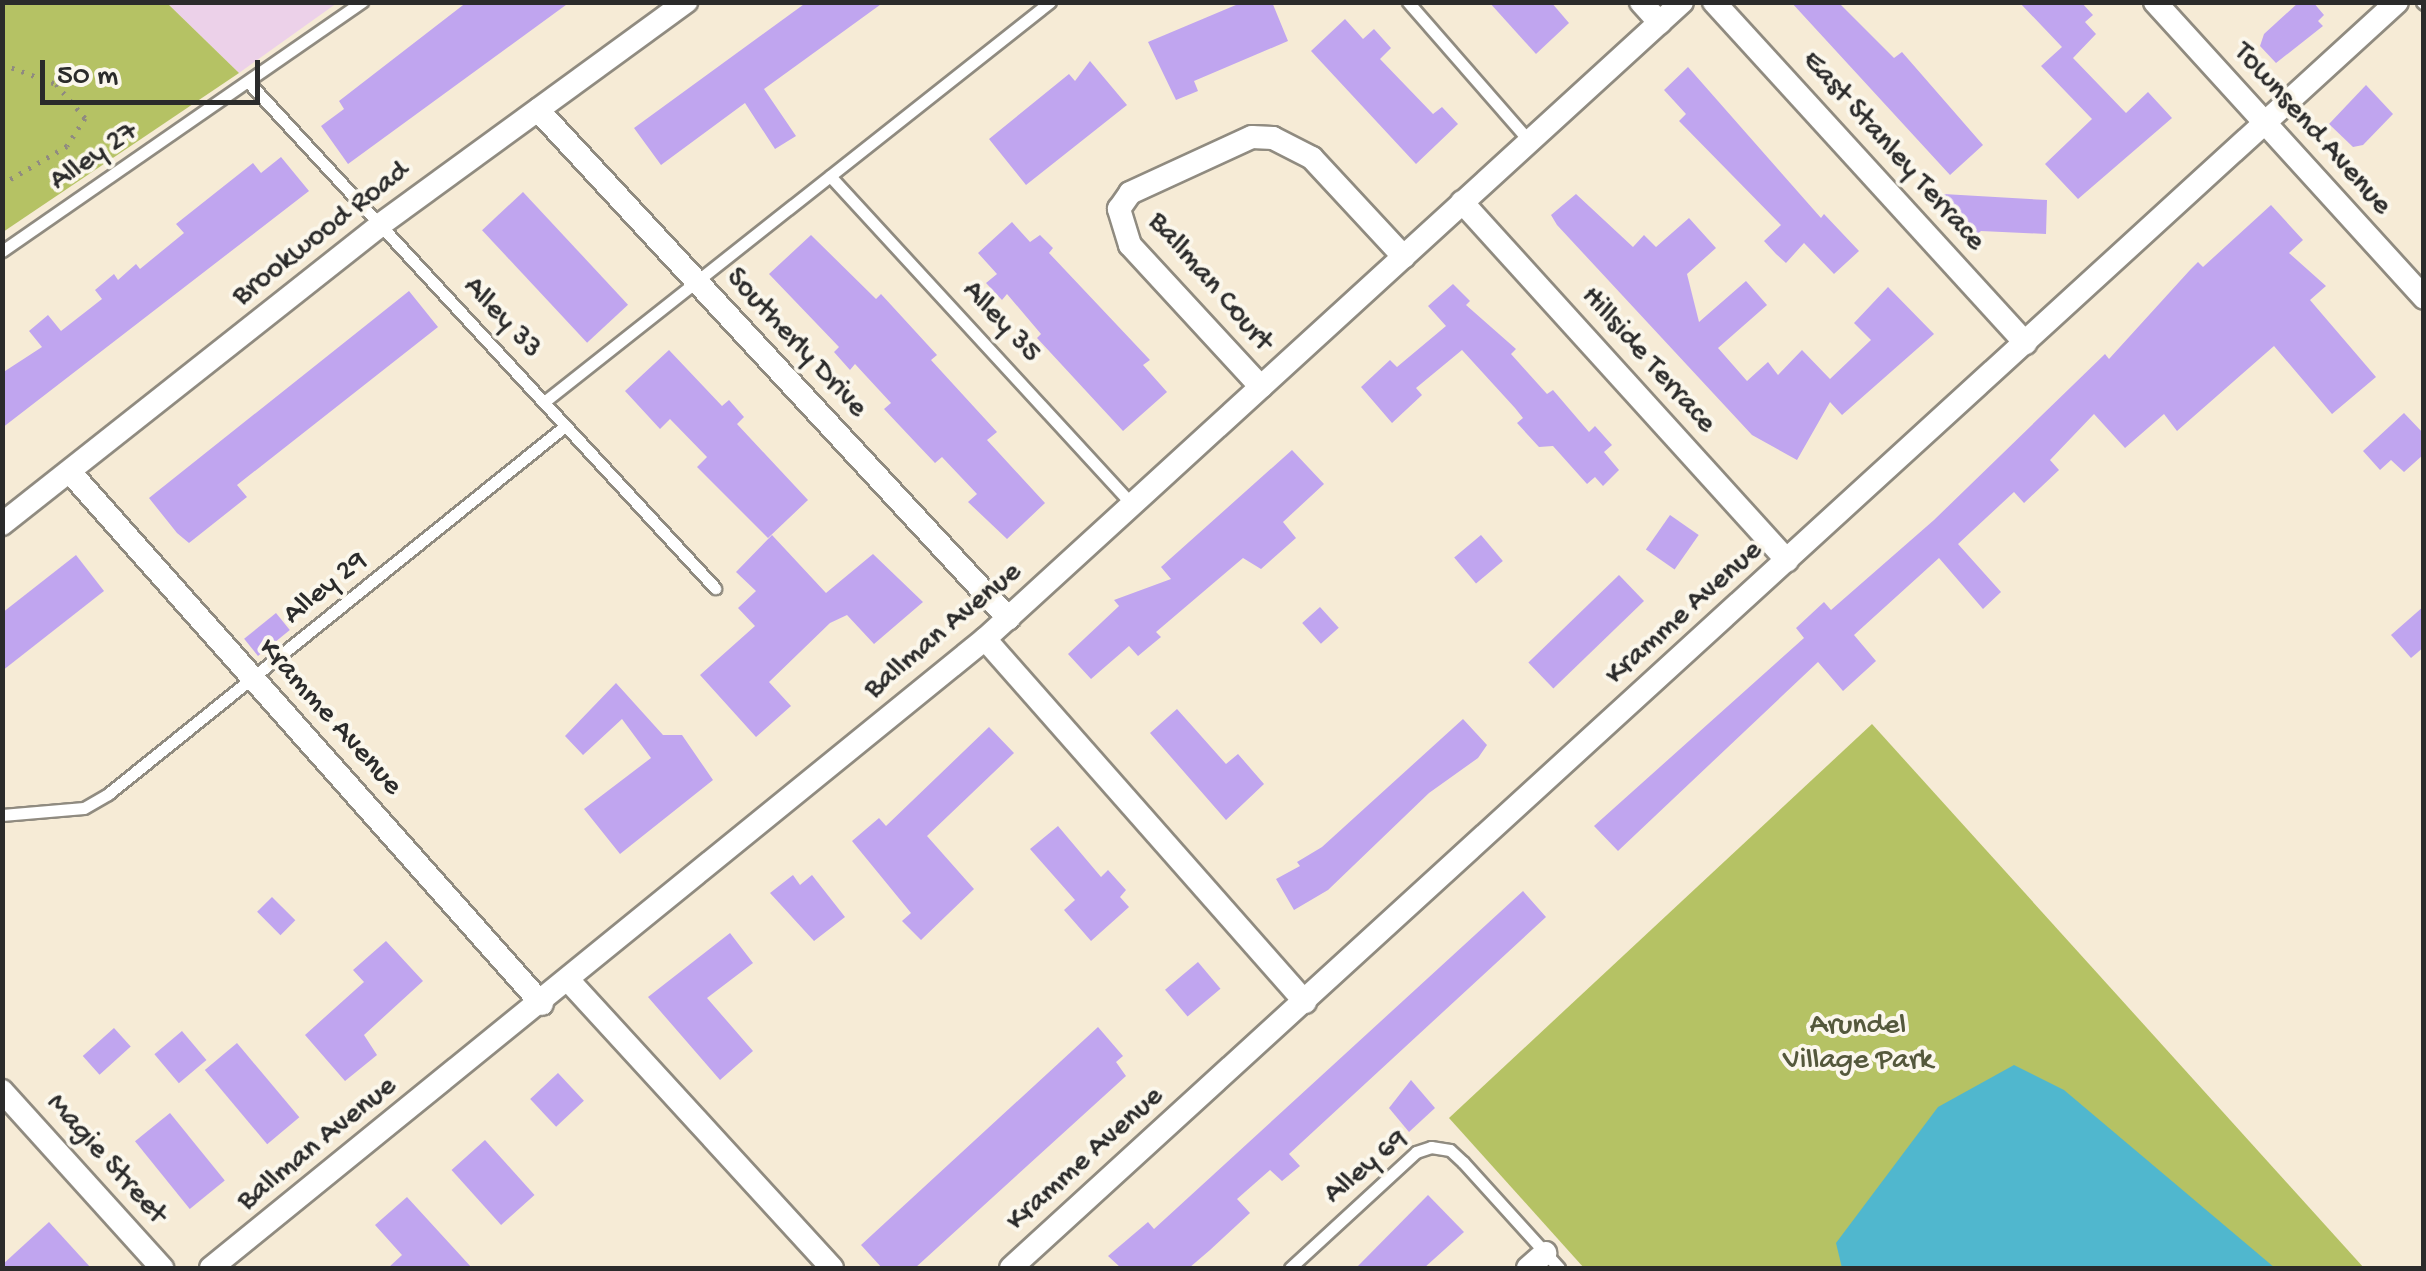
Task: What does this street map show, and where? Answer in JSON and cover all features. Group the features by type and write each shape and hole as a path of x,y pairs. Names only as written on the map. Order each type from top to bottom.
{"street":[{"name":"Brookwood Road","path":"2,524 380,226 686,2"},
{"path":"1641,2 1660,23"},
{"name":"Ballman Avenue","path":"211,1268 570,982 985,639 1682,2"},
{"name":"East Stanley Terrace","path":"1714,2 2025,342"},
{"name":"Townsend Avenue","path":"2155,2 2424,298"},
{"name":"Kramme Avenue","path":"1011,1268 2397,2"},
{"name":"Southerly Drive","path":"538,110 1009,618"},
{"name":"Ballman Court","path":"1261,387 1130,245 1119,210 1130,192 1252,138 1273,138 1312,158 1404,256"},
{"name":"Hillside Terrace","path":"1462,202 1787,561"},
{"name":"Kramme Avenue","path":"70,472 542,1004"},
{"path":"985,639 1305,1002"},
{"path":"570,982 832,1268"},
{"name":"Magie Street","path":"2,1091 162,1268"}],"lane":[{"name":"Alley 27","path":"2,251 250,84 362,2"},
{"path":"544,402 1050,2"},
{"path":"1408,2 1530,142"},
{"name":"Alley 33","path":"250,84 716,588"},
{"name":"Alley 35","path":"830,176 1133,505"},
{"name":"Alley 29","path":"2,816 84,808 254,680 566,426"},
{"name":"Alley 69","path":"1290,1268 1416,1152 1431,1147 1450,1150 1464,1162 1544,1263"}],"path":[{"path":"2,64 56,84 86,118 67,146 2,184"}],"shaded area":[{"path":"167,3 337,3 239,73"}],"green space":[{"path":"3,2 167,3 239,73 3,232"},
{"name":"Arundel Village Park","path":"1872,724 2364,1268 1584,1268 1449,1118"}],"water":[{"path":"2014,1065 2064,1090 2275,1268 1842,1268 1836,1243 1938,1107"}],"building":[{"path":"467,2 570,2 348,164 321,126 344,109 339,101"},
{"path":"807,2 884,2 764,89 796,136 775,149 745,103 661,165 634,128"},
{"path":"1243,2 1272,2 1288,41 1194,81 1198,91 1176,100 1148,42"},
{"path":"1489,2 1551,2 1569,23 1536,54"},
{"path":"1791,2 1838,2 1894,58 1902,52 1983,145 1950,175"},
{"path":"2019,2 2081,2 2093,15 2085,22 2096,34 2073,58 2126,113 2148,92 2172,118 2078,199 2045,164 2092,119 2041,66 2062,47"},
{"path":"2299,2 2313,2 2324,15 2318,21 2323,26 2276,63 2260,46 2264,34"},
{"path":"1345,19 1363,39 1374,29 1391,48 1380,59 1433,114 1442,107 1458,124 1416,164 1311,51"},
{"path":"1090,61 1127,105 1026,185 989,139 1069,74 1075,81"},
{"path":"1688,67 1821,218 1824,214 1859,251 1834,274 1804,243 1786,263 1776,254 1764,241 1781,225 1679,121 1686,114 1664,90"},
{"path":"2366,85 2393,114 2363,145 2353,147 2329,124"},
{"path":"281,157 309,191 2,428 2,373 42,347 29,331 48,315 61,331 102,299 95,290 114,274 118,280 136,264 140,269 184,233 176,224 253,163 261,173"},
{"path":"523,192 628,305 587,343 482,230"},
{"path":"1926,193 2047,200 2046,234 1981,231 1969,241"},
{"path":"1576,194 1633,247 1644,235 1656,247 1689,218 1716,248 1687,274 1699,322 1746,281 1767,305 1718,348 1747,381 1768,362 1778,375 1802,350 1830,379 1871,340 1854,323 1888,287 1934,334 1842,415 1830,402 1797,460 1752,435 1557,225 1551,215"},
{"path":"2271,205 2303,240 2289,253 2326,286 2310,300 2376,377 2332,414 2274,346 2177,431 2164,414 2125,448 2094,414 2050,460 2059,470 2024,503 2014,492 1958,544 2001,592 1983,609 1939,558 1854,635 1876,661 1843,691 1818,662 1618,851 1594,826 1804,638 1796,628 1824,602 1831,610 1934,520 2105,354 2109,359 2198,262 2203,267"},
{"path":"1012,222 1030,242 1040,235 1053,248 1049,253 1150,360 1143,365 1167,392 1123,431 1037,338 1041,334 1007,294 1002,300 986,283 997,274 978,253"},
{"path":"811,235 876,299 881,294 937,355 931,360 997,432 987,440 1045,503 1007,539 968,502 977,494 942,457 935,463 916,443 884,409 891,403 855,364 850,370 834,352 839,347 769,274"},
{"path":"1453,284 1470,301 1466,305 1516,349 1511,354 1547,394 1553,390 1589,432 1595,426 1612,445 1604,452 1619,470 1603,486 1595,477 1587,484 1553,446 1539,447 1517,423 1523,418 1462,350 1416,388 1422,395 1392,423 1361,387 1390,360 1397,367 1446,326 1428,306"},
{"path":"409,291 438,327 237,485 247,497 189,543 177,533 149,498"},
{"path":"669,350 722,406 729,400 744,417 737,424 808,500 768,538 697,467 707,457 670,419 660,429 625,391"},
{"path":"2404,413 2424,434 2424,454 2404,472 2391,460 2380,470 2363,451"},
{"path":"1292,450 1324,484 1283,522 1296,538 1261,569 1243,558 1156,632 1161,637 1138,656 1129,646 1091,679 1068,654 1119,606 1114,600 1171,579 1161,567"},
{"path":"1670,515 1699,535 1675,569 1646,549"},
{"path":"772,535 826,593 873,554 923,602 874,644 847,615 830,623 769,682 791,706 756,737 700,675 755,626 738,608 756,591 736,572"},
{"path":"1481,535 1503,561 1476,584 1454,557"},
{"path":"76,555 104,591 2,671 2,613"},
{"path":"1619,575 1644,601 1553,688 1528,663"},
{"path":"2424,606 2424,647 2411,658 2391,635"},
{"path":"1320,607 1339,628 1321,644 1302,623"},
{"path":"276,613 290,630 258,656 244,639"},
{"path":"616,683 663,735 682,735 713,780 620,854 584,809 651,758 622,719 583,755 565,736"},
{"path":"1177,709 1226,764 1238,754 1264,784 1226,820 1150,733"},
{"path":"1463,719 1487,745 1478,758 1429,793 1328,890 1294,910 1276,879 1300,866 1297,862 1322,847"},
{"path":"989,727 1014,753 927,836 974,889 921,940 902,921 911,913 852,841 879,818 886,826"},
{"path":"1058,826 1101,877 1108,870 1126,890 1120,897 1129,907 1091,941 1064,910 1075,900 1030,849"},
{"path":"793,875 800,885 812,875 845,917 814,941 770,893"},
{"path":"1523,891 1546,917 1289,1154 1300,1166 1282,1181 1270,1170 1237,1199 1250,1213 1210,1250 1189,1268 1121,1268 1108,1256 1148,1222 1154,1229"},
{"path":"272,897 295,920 280,935 257,912"},
{"path":"730,933 753,963 707,998 753,1051 720,1080 648,997"},
{"path":"386,941 423,981 364,1035 377,1055 345,1081 305,1035 364,982 353,970"},
{"path":"1198,962 1220,989 1188,1016 1165,990"},
{"path":"1098,1027 1123,1056 1116,1062 1126,1076 915,1268 882,1268 861,1245"},
{"path":"114,1028 131,1047 100,1075 83,1056"},
{"path":"182,1031 206,1060 179,1083 154,1054"},
{"path":"237,1043 299,1117 267,1144 205,1070"},
{"path":"558,1073 584,1101 556,1127 530,1099"},
{"path":"1411,1080 1435,1108 1409,1132 1389,1108"},
{"path":"170,1113 225,1181 190,1209 135,1141"},
{"path":"485,1140 535,1195 501,1225 452,1170"},
{"path":"1428,1195 1464,1232 1424,1268 1356,1268"},
{"path":"407,1197 472,1268 388,1268 402,1255 375,1225"},
{"path":"49,1222 91,1268 2,1268 2,1265"}]}
